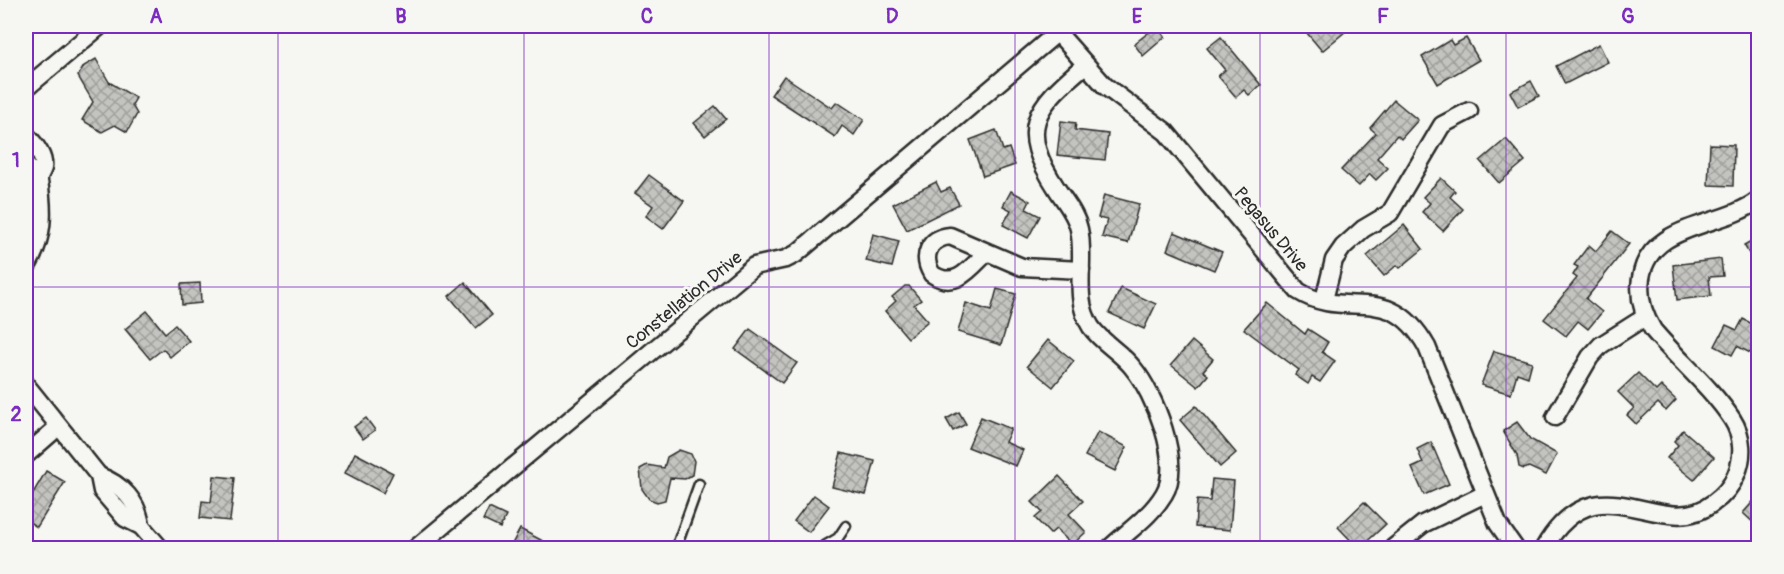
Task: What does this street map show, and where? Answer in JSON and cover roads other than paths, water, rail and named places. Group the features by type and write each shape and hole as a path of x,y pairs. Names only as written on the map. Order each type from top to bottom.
{"street":[{"path":"26,87 100,26"},
{"name":"Pegasus Drive","path":"1062,29 1085,65 1113,93 1166,132 1290,284 1307,297 1384,307 1411,323 1427,347 1498,524 1515,549"},
{"name":"Constellation Drive","path":"416,549 754,266 786,259 796,254 1062,29"},
{"path":"1085,65 1049,96 1037,118 1034,130 1035,146 1039,160 1079,227 1082,307 1086,317 1099,337 1131,365 1148,390 1166,439 1170,461 1169,480 1158,503 1110,549"},
{"path":"1324,300 1335,260 1343,247 1363,229 1390,213 1442,125 1469,111"},
{"path":"26,268 38,244 44,214 32,172 43,167 42,160 27,140"},
{"path":"1544,549 1558,527 1582,509 1608,504 1667,514 1689,514 1711,506 1733,483 1738,470 1741,445 1733,420 1653,330 1645,317 1639,287 1642,272 1657,247 1680,232 1741,211 1758,200"},
{"path":"986,253 1034,270 1081,270"},
{"path":"1555,417 1590,357 1600,345 1645,317"},
{"path":"26,385 99,476 102,491 125,519 141,526 159,549"},
{"path":"26,455 58,427"},
{"path":"1393,549 1439,514 1485,494"}],"lane":[{"path":"676,549 699,484"},
{"path":"821,549 838,538 846,526"}]}
